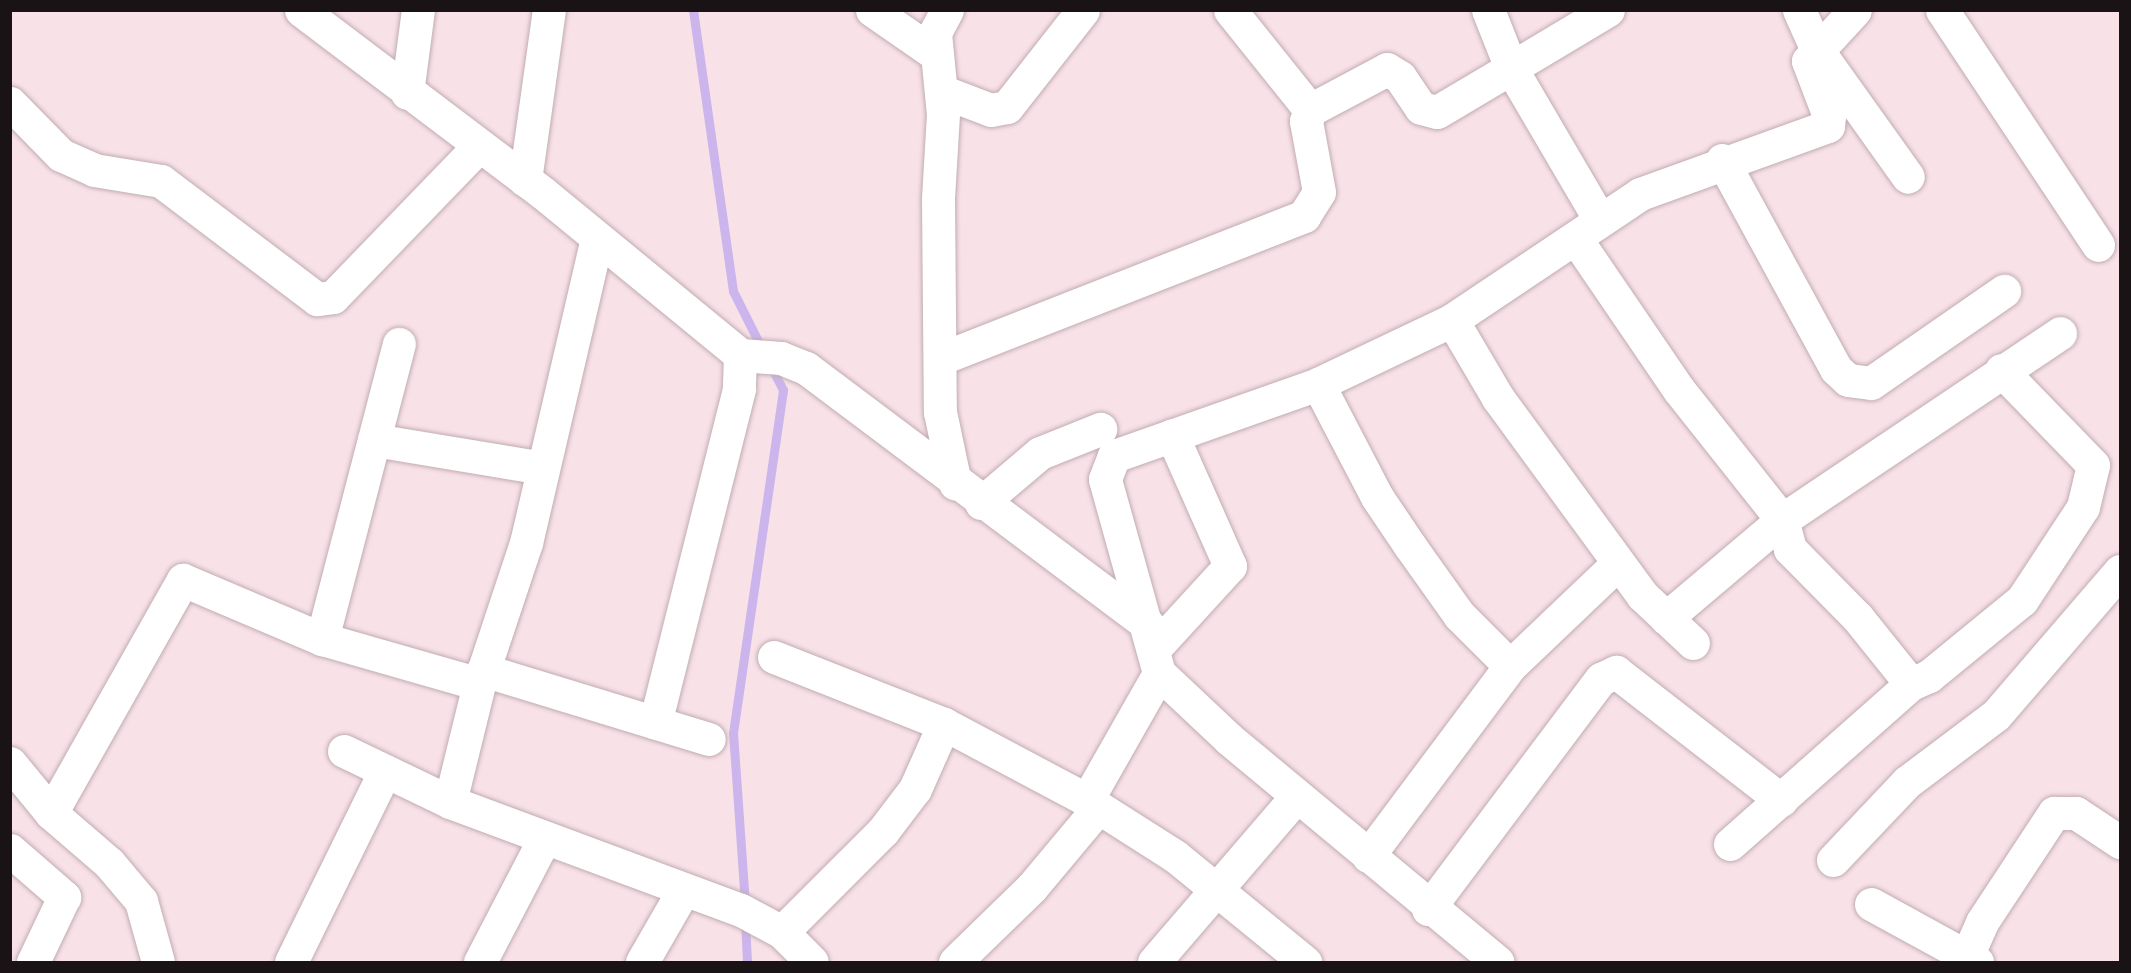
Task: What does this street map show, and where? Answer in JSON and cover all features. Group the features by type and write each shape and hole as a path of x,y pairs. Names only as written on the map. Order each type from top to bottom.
{"street":[{"path":"301,10 407,93 525,180 596,241 740,355 798,362 981,503 1154,649 1297,795 1428,909 1498,963"},
{"path":"407,93 418,10"},
{"path":"525,180 549,10"},
{"path":"872,10 934,53"},
{"path":"947,10 934,33 934,53 941,91 942,358 940,412 955,483"},
{"path":"941,91 991,110 1007,107 1083,10"},
{"path":"1230,10 1310,110"},
{"path":"1488,10 1511,68 1588,229 1678,390 1782,519 1790,549 1858,618 1911,684"},
{"path":"942,358 1304,216 1319,192 1306,121 1310,110 1387,69 1400,77 1421,108 1437,112 1608,10"},
{"path":"1798,10 1816,48 1908,177"},
{"path":"1154,649 1105,479 1114,456 1318,384 1452,320 1640,194 1722,160 1828,126 1830,116 1808,61 1816,48 1855,10"},
{"path":"1942,10 2098,245"},
{"path":"10,103 61,155 94,170 161,181 317,299 333,297 478,146"},
{"path":"1722,160 1836,369 1848,380 1871,383 2004,291"},
{"path":"450,802 481,677 526,543 596,241"},
{"path":"1452,320 1498,398 1618,563 1666,618 1693,643"},
{"path":"1666,618 1782,519 2001,370 2060,333"},
{"path":"322,639 399,344"},
{"path":"655,723 739,389 740,355"},
{"path":"1730,844 1911,684 1929,676 2022,600 2107,474 2093,465 2001,370"},
{"path":"1318,384 1396,526 1459,615 1510,666"},
{"path":"981,503 1040,453 1100,429"},
{"path":"955,963 1032,887 1093,804 1154,649 1230,567 1172,435"},
{"path":"374,440 543,468"},
{"path":"1368,856 1510,666 1618,563"},
{"path":"1833,861 1907,783 1996,715 2121,571"},
{"path":"51,813 183,580 322,639 481,677 709,739"},
{"path":"774,657 944,724 1093,804 1219,890 1305,963"},
{"path":"1428,909 1601,679 1616,672 1781,800"},
{"path":"764,921 883,831 915,789 944,724"},
{"path":"344,752 450,802 764,921 812,963"},
{"path":"10,763 51,813 109,863 141,901 158,963"},
{"path":"291,963 385,771"},
{"path":"1154,963 1219,890 1297,795"},
{"path":"1870,904 1972,959 1982,922 2054,813 2076,813 2121,842"},
{"path":"480,963 544,839"},
{"path":"10,850 64,897 33,963"},
{"path":"642,963 684,890"},
{"path":"10,958 17,963"}],"waterway":[{"path":"693,10 733,291 762,349"},
{"path":"745,904 733,733 783,390 770,364"},
{"path":"745,921 747,962"}]}
